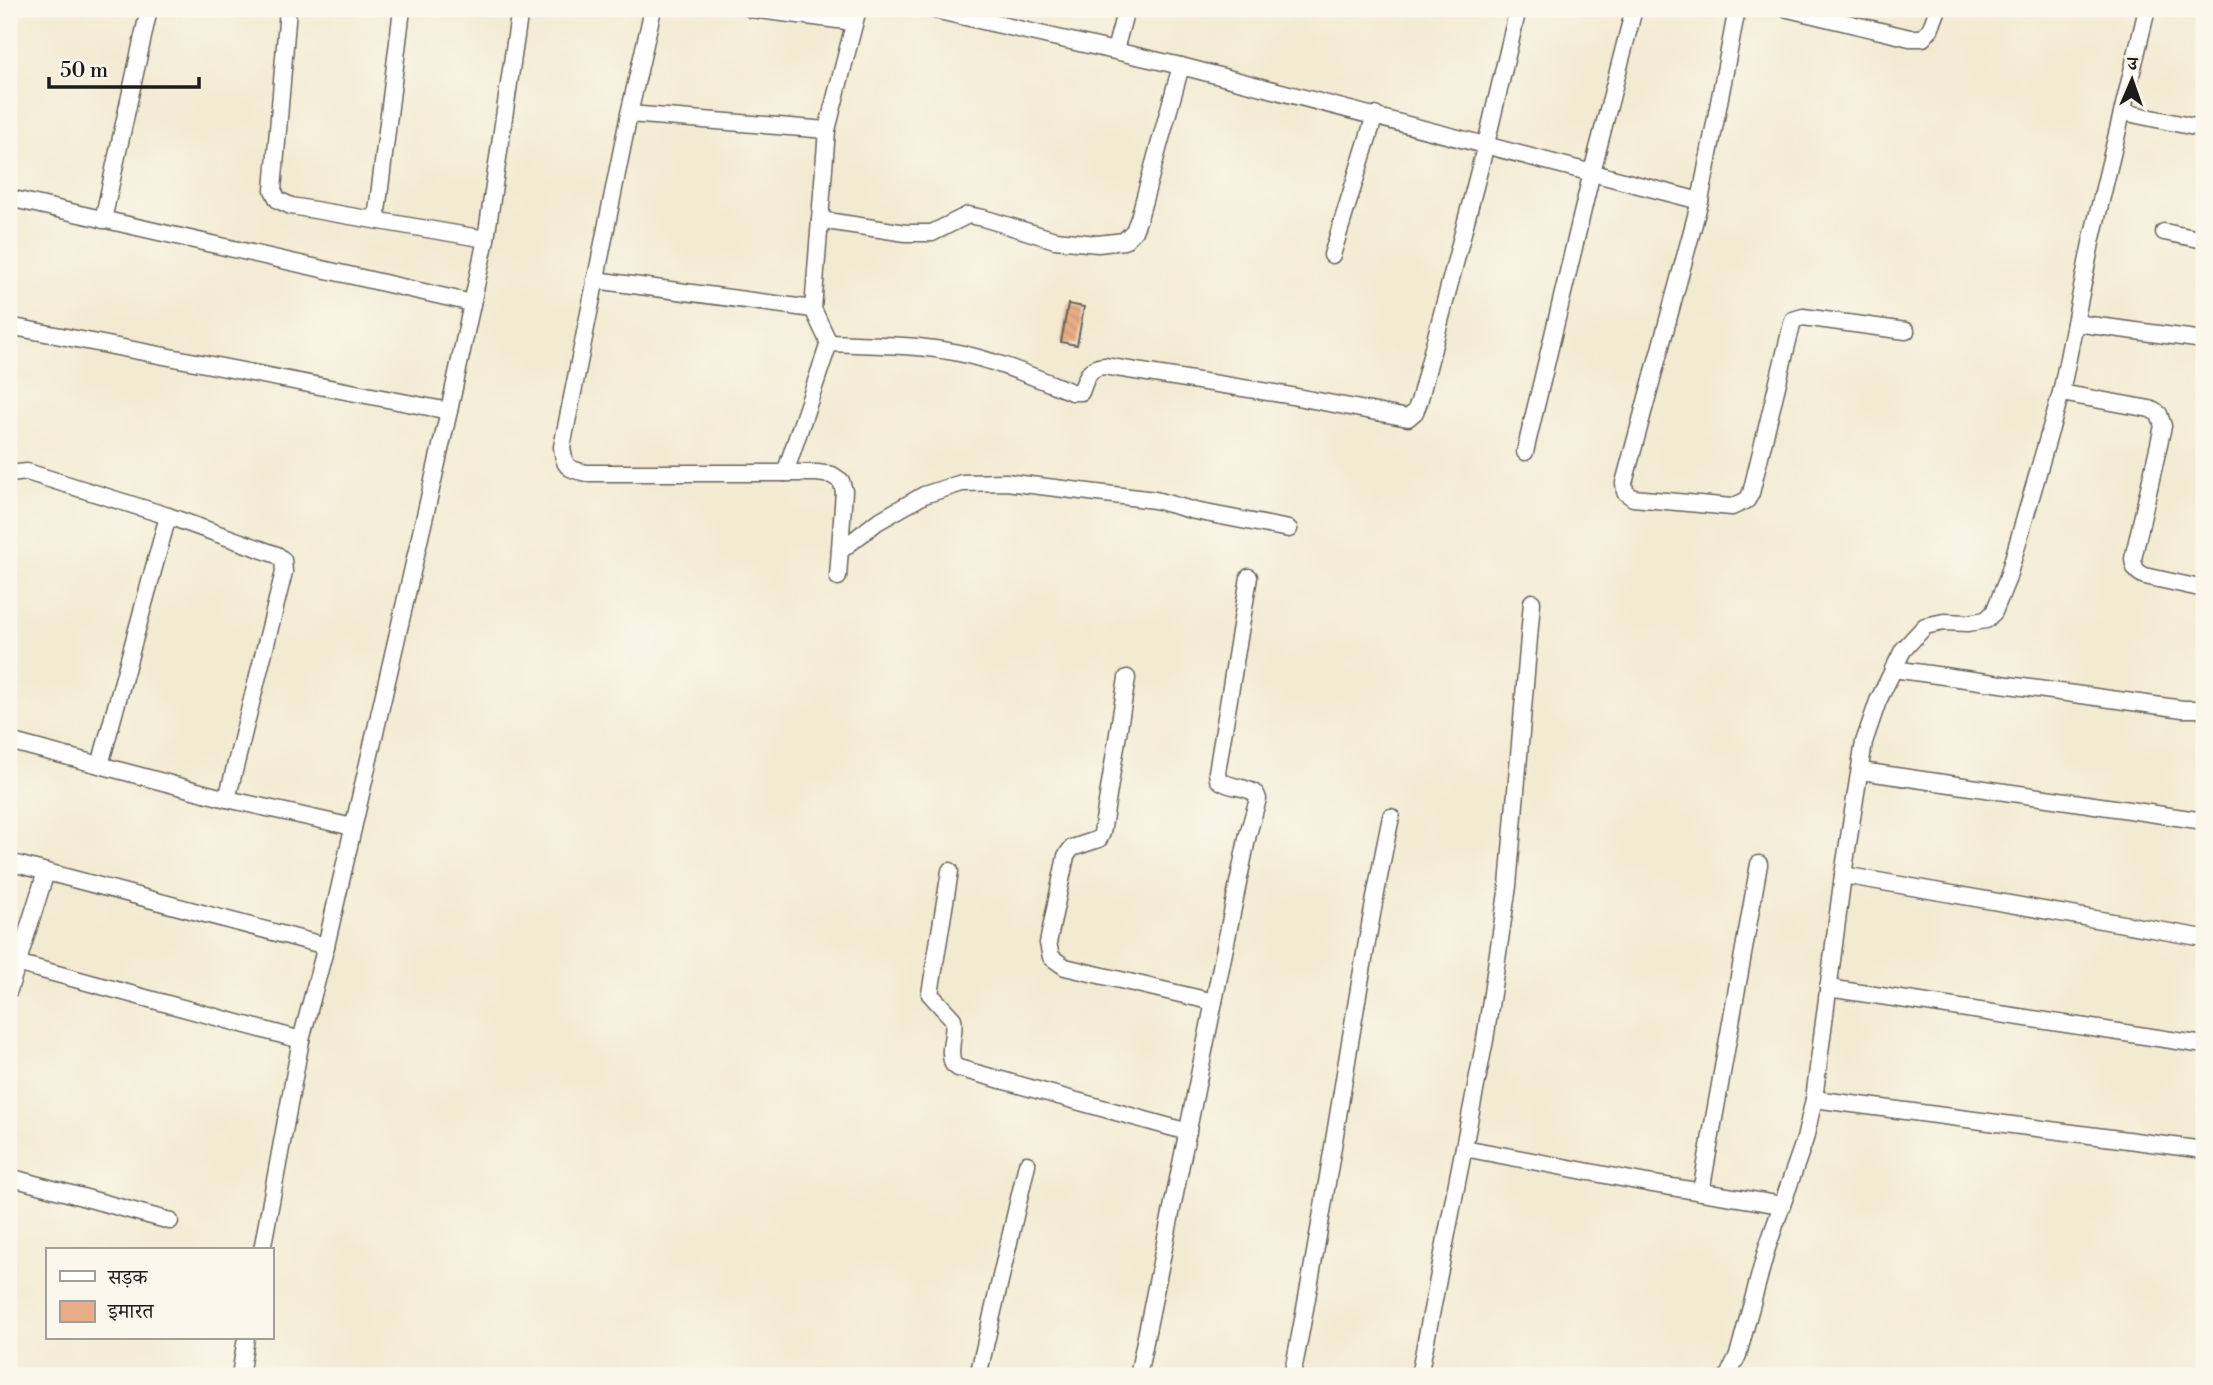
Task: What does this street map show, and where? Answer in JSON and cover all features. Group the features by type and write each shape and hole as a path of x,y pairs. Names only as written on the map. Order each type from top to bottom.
{"street":[{"path":"103,220 149,9"},
{"path":"288,9 273,190 278,200 291,206 486,239"},
{"path":"376,220 402,9"},
{"path":"262,1248 302,1040 449,411 486,239 520,9"},
{"path":"653,9 629,114 562,447 564,463 568,468 586,473 832,475 841,481 844,491 838,578"},
{"path":"751,9 856,15 827,130 813,309 829,343 785,473"},
{"path":"930,9 1181,66 1700,201"},
{"path":"1115,50 1126,9"},
{"path":"829,343 913,346 954,352 1002,365 1072,392 1082,392 1087,374 1104,366 1281,394 1408,418 1415,412 1419,402 1518,9"},
{"path":"1525,452 1634,9"},
{"path":"1737,9 1700,201 1624,483 1625,492 1633,498 1732,507 1747,499 1751,493 1793,320 1803,317 1906,331"},
{"path":"1788,9 1909,38 1923,38 1930,30 1938,9"},
{"path":"1728,1376 1738,1355 1767,1248 1805,1139 1814,1099 1843,875 1864,742 1878,702 1903,650 1926,626 1944,622 1986,620 1994,612 2007,580 2061,393 2092,238 2147,9"},
{"path":"820,220 906,233 932,233 968,215 1055,240 1098,244 1124,242 1134,231 1139,218 1181,66"},
{"path":"2123,111 2204,129"},
{"path":"629,114 827,130"},
{"path":"1332,255 1375,115"},
{"path":"9,198 472,303"},
{"path":"2164,232 2204,240"},
{"path":"595,279 813,309"},
{"path":"2075,323 2204,340"},
{"path":"9,326 449,411"},
{"path":"2061,393 2150,409 2159,414 2163,426 2133,565 2145,576 2204,589"},
{"path":"9,474 27,472 168,516 277,555 283,560 284,572 227,799"},
{"path":"840,551 877,522 924,495 962,483 1006,482 1155,500 1195,511 1289,529"},
{"path":"100,765 168,516"},
{"path":"1138,1376 1248,834 1258,799 1251,790 1223,783 1218,779 1217,772 1249,576"},
{"path":"1419,1376 1485,1040 1508,886 1532,602"},
{"path":"1893,669 2183,709 2204,709"},
{"path":"1127,678 1102,833 1099,839 1072,848 1066,856 1048,943 1051,957 1065,967 1214,1002"},
{"path":"9,741 227,799 353,827"},
{"path":"1861,771 2204,821"},
{"path":"1292,1376 1337,1129 1377,882 1391,817"},
{"path":"9,862 326,946"},
{"path":"1701,1192 1759,863"},
{"path":"9,990 13,962 46,872"},
{"path":"950,872 930,994 953,1019 950,1054 953,1064 1188,1132"},
{"path":"1843,875 2204,938"},
{"path":"13,962 302,1040"},
{"path":"1828,988 2204,1045"},
{"path":"1814,1099 2204,1150"},
{"path":"1464,1148 1782,1205"},
{"path":"978,1376 1027,1164"},
{"path":"9,1177 170,1222"},
{"path":"240,1376 246,1340"}],"building":[{"path":"1068,304 1084,307 1077,345 1061,342"}]}
